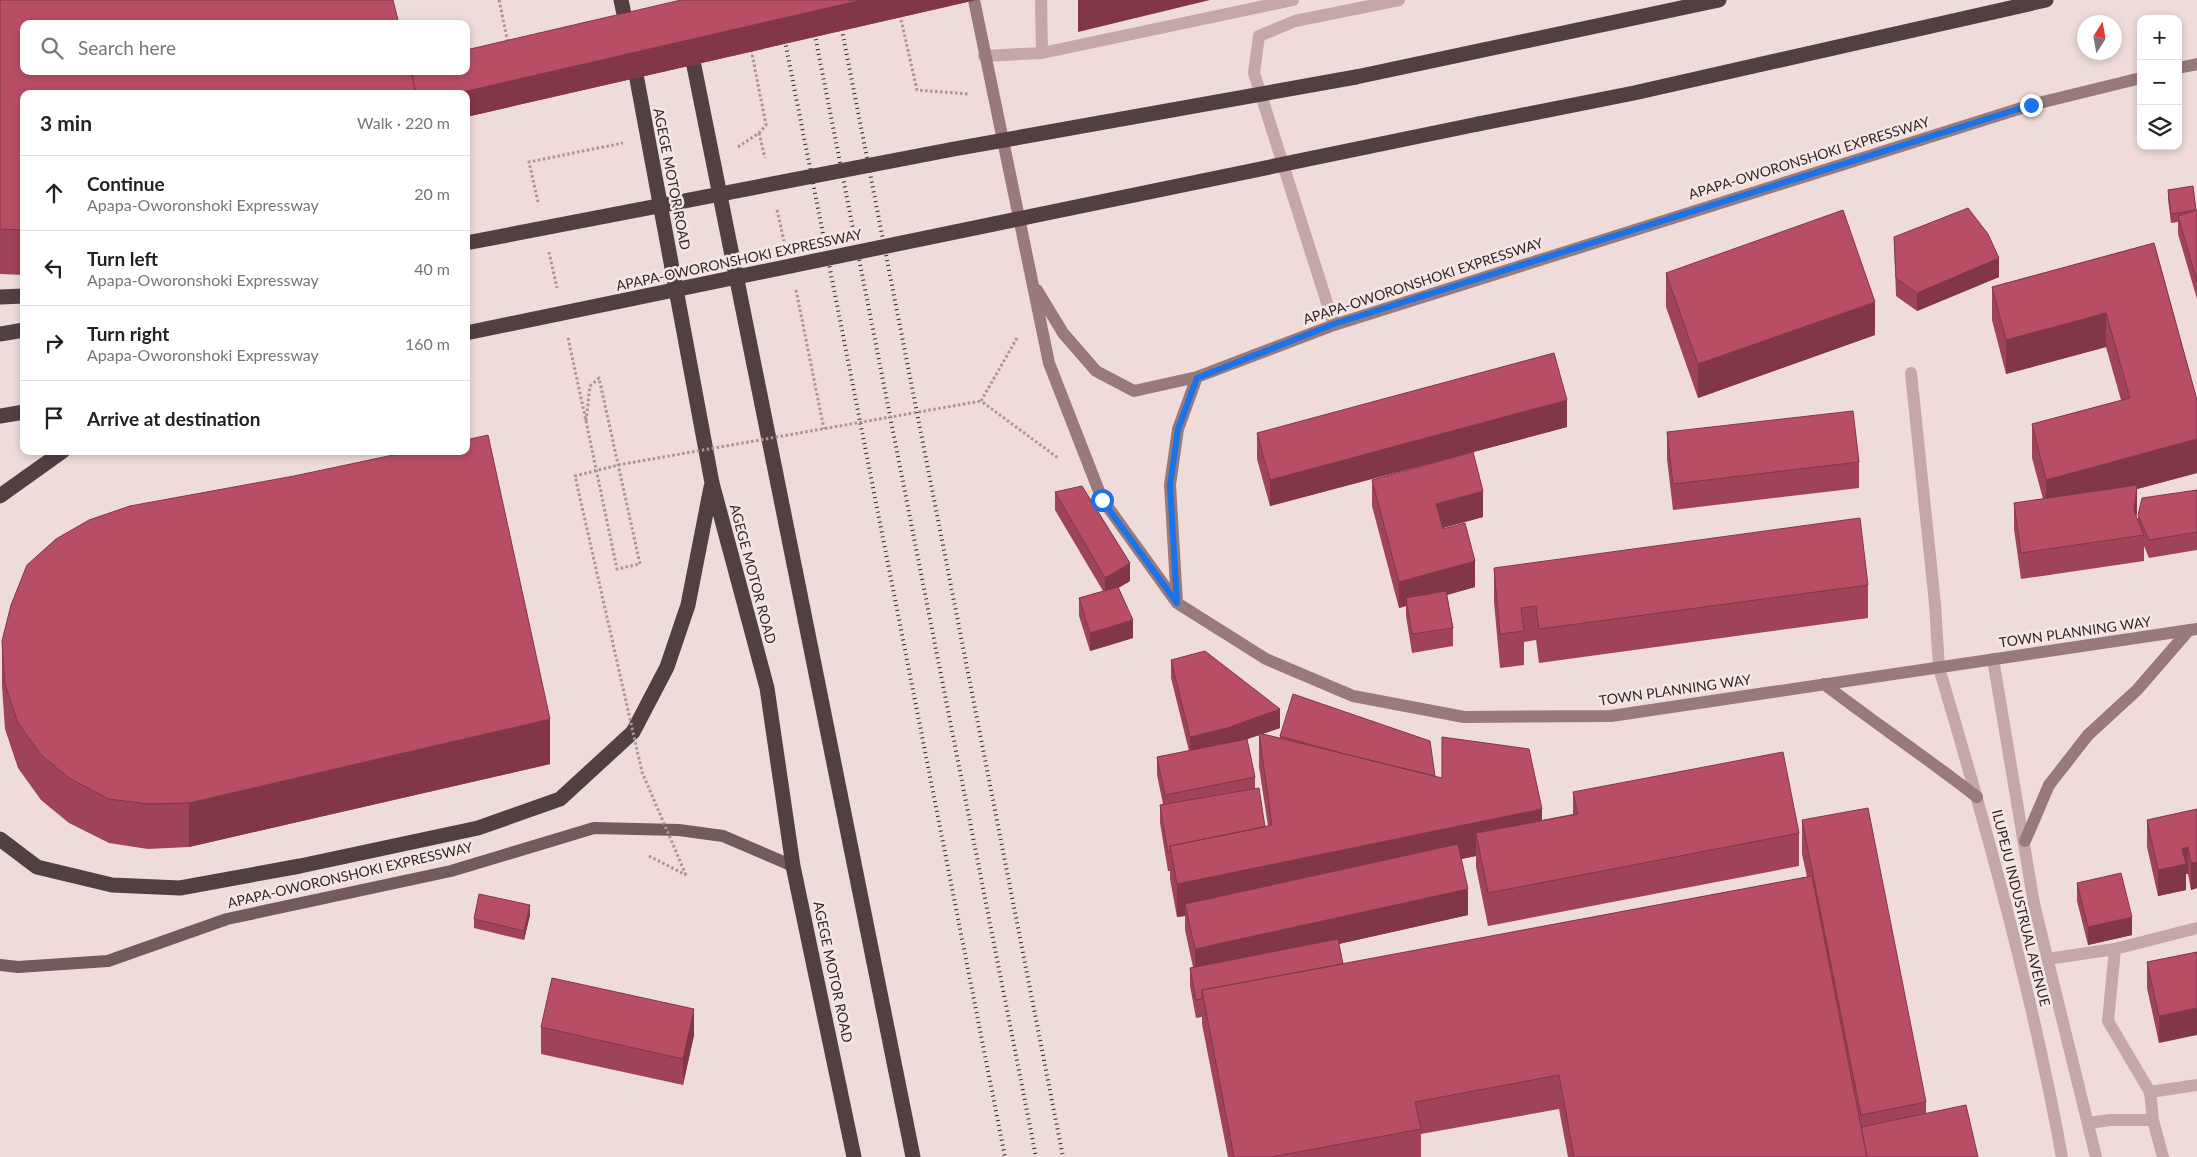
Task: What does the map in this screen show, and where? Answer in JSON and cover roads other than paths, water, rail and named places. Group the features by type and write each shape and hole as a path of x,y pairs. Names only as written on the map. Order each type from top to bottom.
{"highway":[{"name":"AGEGE MOTOR ROAD","path":"621,0 712,484 767,688 793,866 854,1157"},
{"path":"470,242 954,149 1356,77 1719,0"},
{"name":"APAPA-OWORONSHOKI EXPRESSWAY","path":"470,331 1634,93 2046,0"},
{"path":"687,29 913,1157"},
{"path":"0,297 20,296"},
{"path":"0,334 20,331"},
{"path":"0,416 20,413"},
{"path":"0,496 57,455"},
{"path":"0,839 37,867 112,885 180,888 300,866 478,828 560,798 633,732 667,667 688,605 712,484"}],"main road":[{"path":"974,0 984,56 1049,363 1102,500 1177,603"},
{"path":"2182,67 2197,64"},
{"name":"APAPA-OWORONSHOKI EXPRESSWAY","path":"1032,281 1063,333 1096,371 1134,391 1197,378 1334,324 2031,105 2137,79"},
{"path":"1177,603 1170,485 1178,429 1197,378"},
{"name":"TOWN PLANNING WAY","path":"1177,603 1266,659 1353,696 1464,717 1611,716 2193,630"},
{"path":"2025,841 2048,786 2088,734 2137,690 2193,630"},
{"path":"1824,684 1882,729 1923,754 1977,797"},
{"name":"APAPA-OWORONSHOKI EXPRESSWAY","path":"0,965 18,967 108,961 227,919 451,871 594,828 679,830 723,836 793,866"}],"street":[{"path":"1041,0 1042,53"},
{"path":"984,56 1042,53 1293,0"},
{"path":"1334,324 1254,73 1259,36 1295,21 1398,0"},
{"name":"ILUPEJU INDUSTRUAL AVENUE","path":"1911,373 1939,668 1977,797 2023,970 2062,1157"},
{"name":"ILUPEJU INDUSTRUAL AVENUE","path":"1993,659 2025,841 2034,904 2096,1157"},
{"path":"2047,959 2115,949 2197,928"},
{"path":"2115,949 2108,1021 2150,1092 2153,1120 2163,1157"},
{"path":"2150,1092 2197,1085"},
{"path":"2088,1123 2110,1120 2153,1120"}],"railway":[{"path":"808,0 1036,1157"},
{"path":"836,0 1063,1157"},
{"path":"783,31 1005,1157"}]}
